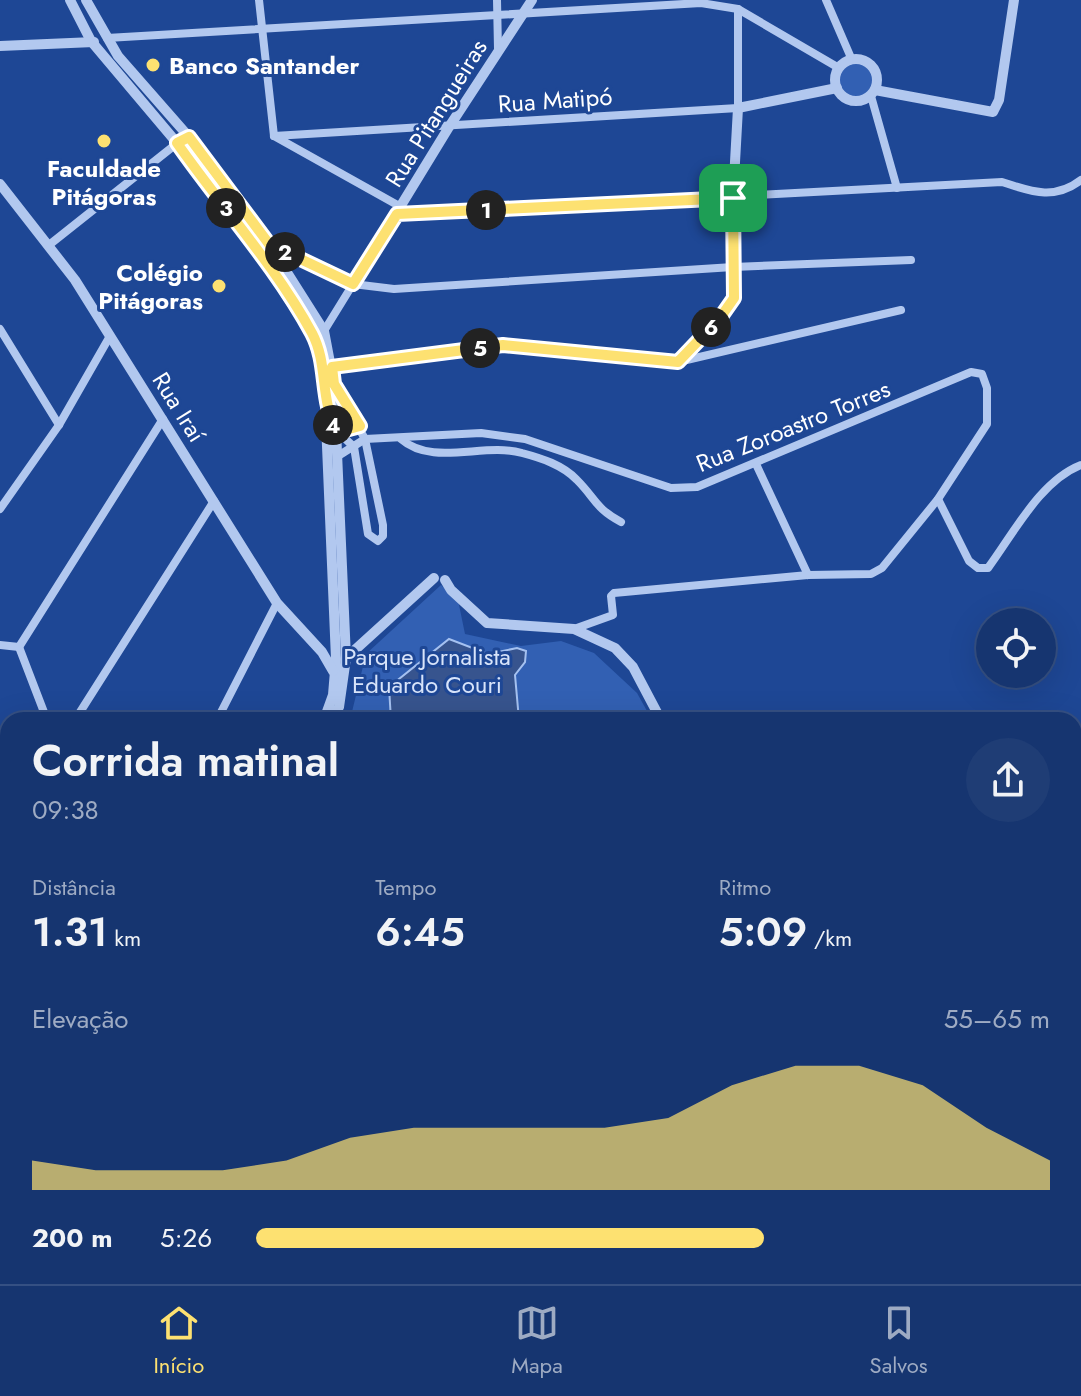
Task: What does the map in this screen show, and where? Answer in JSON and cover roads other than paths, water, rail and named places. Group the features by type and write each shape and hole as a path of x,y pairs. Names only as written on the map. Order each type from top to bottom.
{"street":[{"path":"70,0 91,41 177,143 254,246 318,348 326,413 336,642 341,659"},
{"path":"86,0 118,56"},
{"path":"259,0 274,136 399,211 733,198 1002,182 1044,194 1059,192 1081,180"},
{"path":"497,0 498,49"},
{"name":"Rua Pitangueiras","path":"324,331 498,49 532,0"},
{"path":"826,0 852,60"},
{"path":"107,38 701,3 738,9 839,68"},
{"path":"839,68 837,88 851,101 873,93 993,112 999,100 1009,4"},
{"path":"678,362 730,307 734,298 738,9"},
{"path":"0,46 91,41 106,46 118,56 189,137 269,244 324,331 332,367 338,432 345,634 339,707 336,712"},
{"path":"839,68 852,60 864,61 873,68 878,79 873,93 897,188"},
{"name":"Rua Matipó","path":"274,136 738,108 837,88"},
{"path":"49,245 177,143 189,137"},
{"name":"Rua Iraí","path":"0,184 49,245 110,336 277,603 322,652 340,679"},
{"path":"254,246 269,244 353,284 394,289 733,267 911,260"},
{"path":"332,367 503,345 678,362 901,310"},
{"path":"0,329 59,425"},
{"path":"0,509 59,425 110,336"},
{"name":"Rua Zoroastro Torres","path":"365,439 481,433 525,439 671,488 697,487 971,372 982,374 987,388 987,424 938,499"},
{"path":"326,413 338,432 354,447 368,530 372,540 378,541 383,536 383,525 365,439 334,384"},
{"path":"19,647 163,419"},
{"path":"338,432 360,426"},
{"path":"400,438 408,445 441,453 519,452 560,467 577,480 600,511 621,522"},
{"path":"338,456 365,439"},
{"path":"756,464 808,575"},
{"path":"568,629 613,615 611,596 614,593 877,571 938,499 969,561 978,568 988,568 1049,487 1064,472 1081,465"},
{"path":"0,490 6,500"},
{"path":"80,712 214,501"},
{"path":"341,659 421,593 442,584 487,623 568,629 594,636 627,658 657,712"},
{"path":"221,712 277,603"},
{"path":"345,634 369,637"},
{"path":"322,652 336,642"},
{"path":"0,645 19,647"},
{"path":"19,647 44,712"},
{"path":"322,652 341,659"},
{"path":"327,712 340,679"}],"place":[{"name":"Banco Santander","path":"153,65"},
{"name":"Faculdade Pitágoras","path":"104,141"},
{"name":"Colégio Pitágoras","path":"219,286"}],"park label":[{"name":"Parque Jornalista Eduardo Couri","path":"427,670"}]}
